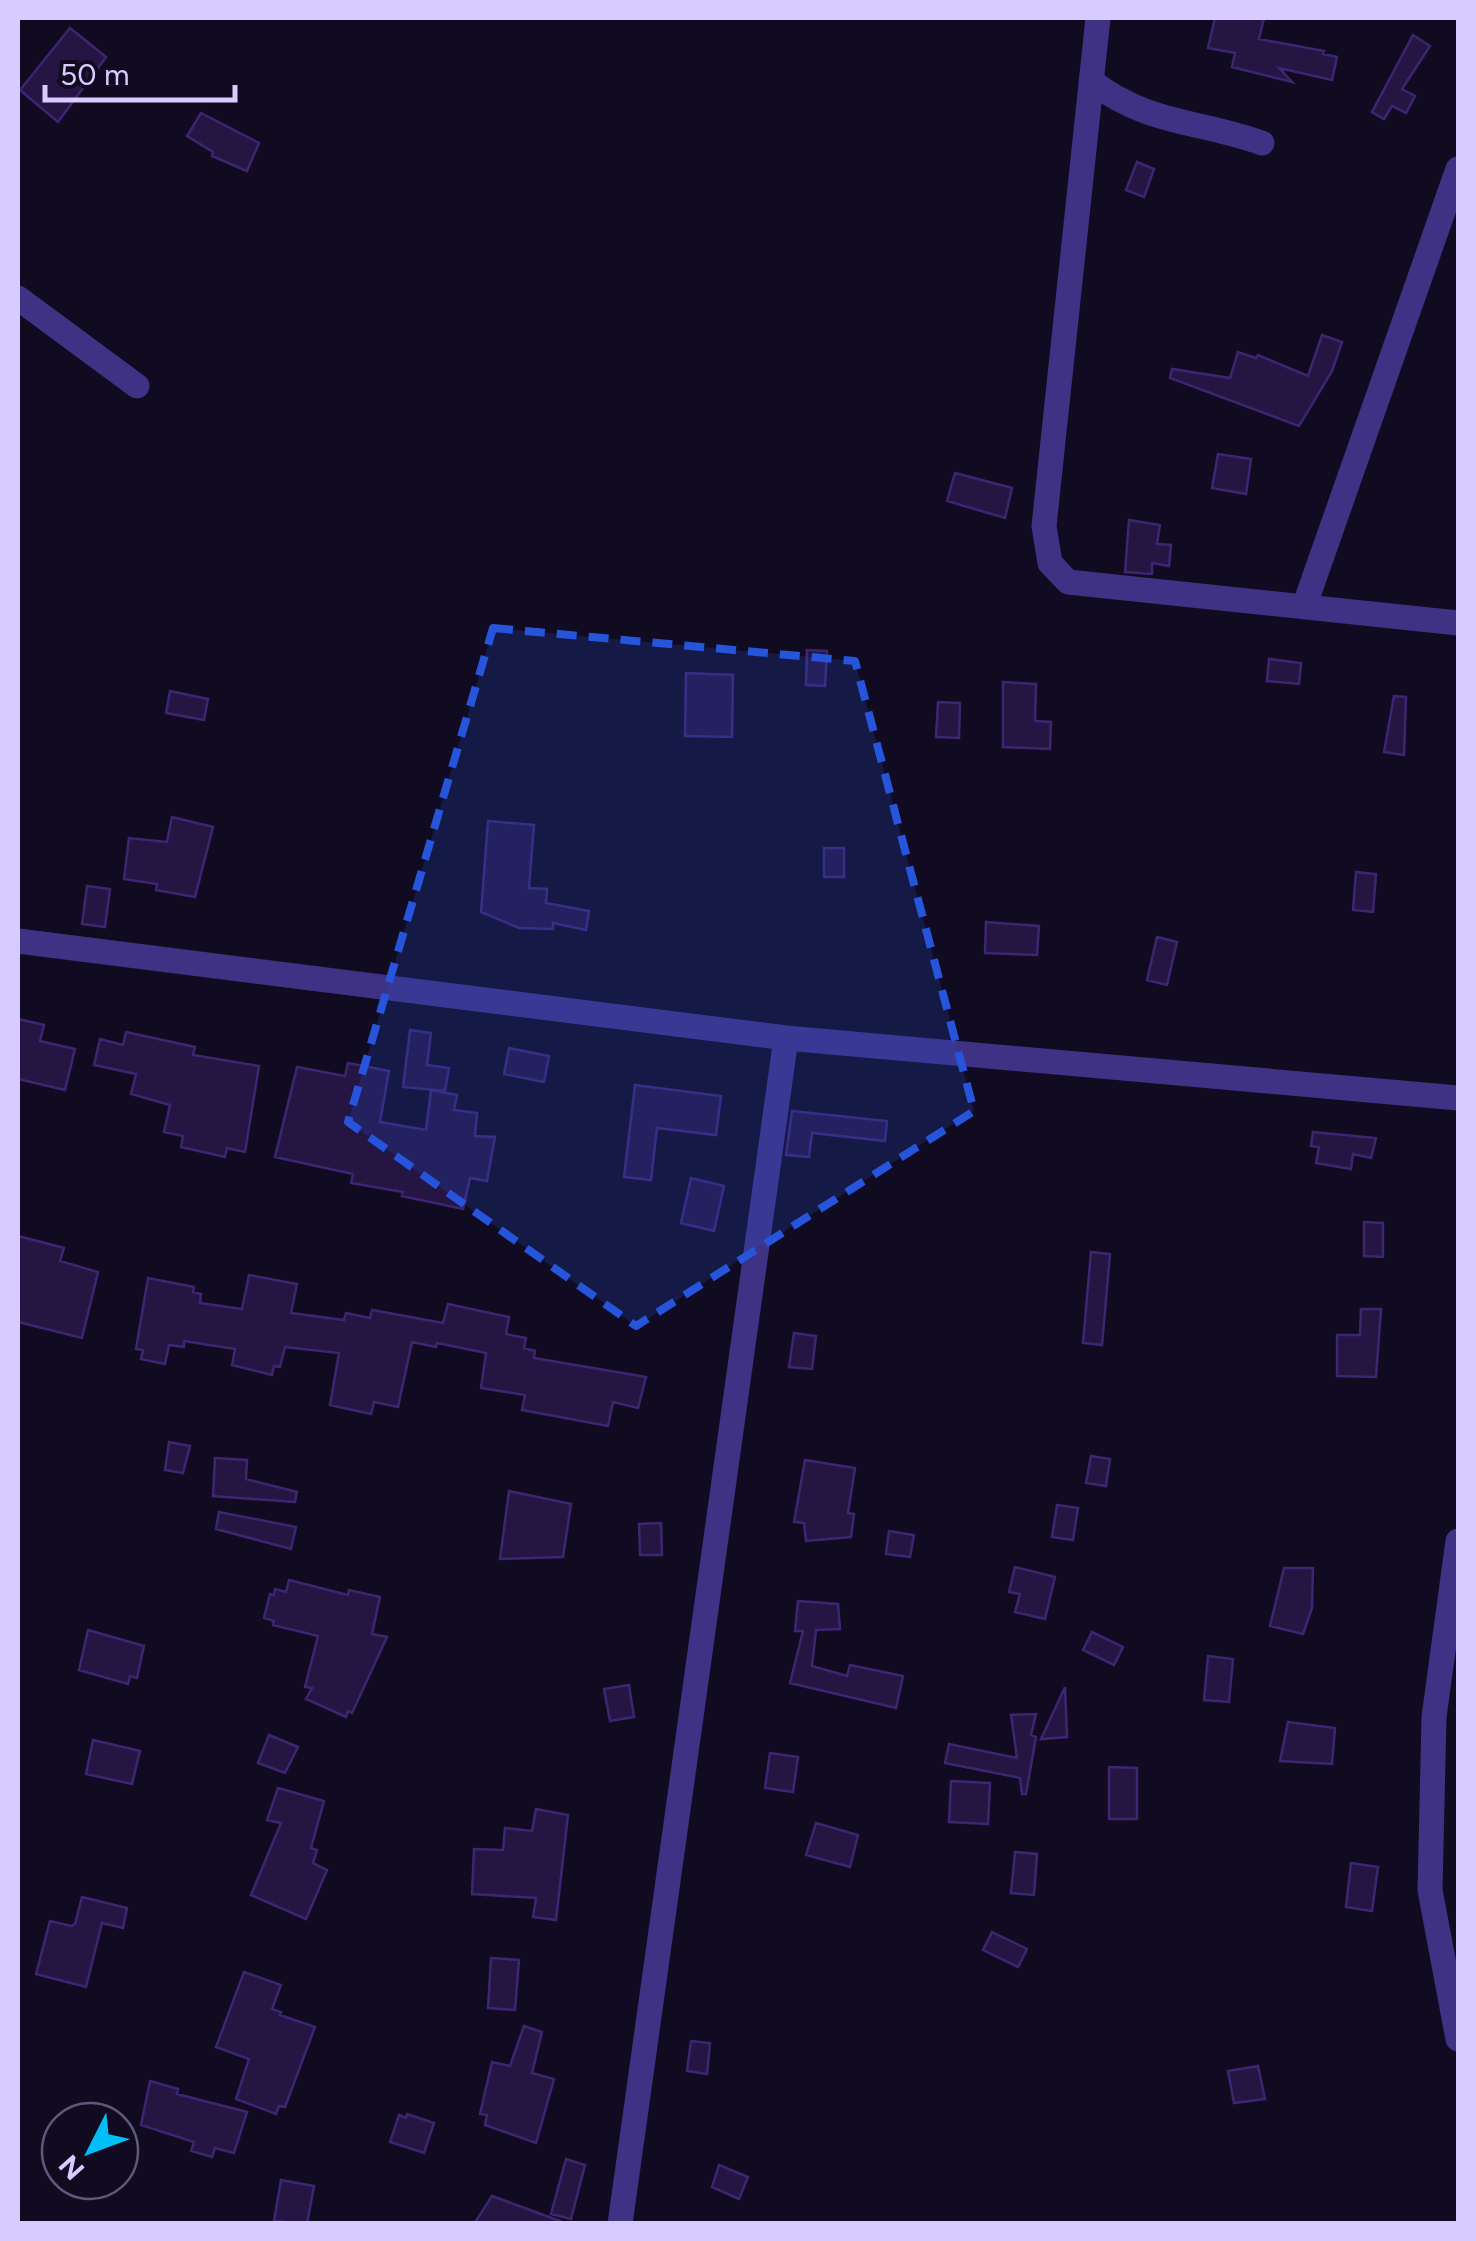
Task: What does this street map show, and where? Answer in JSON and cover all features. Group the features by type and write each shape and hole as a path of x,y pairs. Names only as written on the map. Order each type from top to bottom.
{"street":[{"path":"1098,18 1044,526 1050,563 1068,582 1458,622"},
{"path":"1091,81 1116,100 1164,120 1262,143"},
{"path":"1304,606 1458,169"},
{"path":"18,298 136,386"},
{"path":"18,941 786,1038 1458,1098"},
{"path":"620,2224 786,1038"},
{"path":"1458,1550 1434,1718 1430,1890 1458,2039"}],"highlighted area":[{"path":"493,628 855,661 974,1111 636,1326 348,1122"}],"building":[{"path":"1215,18 1264,18 1259,39 1337,57 1332,80 1279,68 1292,82 1232,67 1235,53 1208,48"},
{"path":"70,28 106,57 58,122 20,90"},
{"path":"1413,35 1430,46 1402,89 1415,96 1406,113 1392,106 1384,119 1372,112"},
{"path":"201,113 259,143 247,171 212,156 213,152 187,136"},
{"path":"1137,162 1154,169 1144,197 1126,190"},
{"path":"1322,335 1342,342 1332,371 1299,426 1170,378 1172,369 1230,378 1238,352 1256,358 1258,355 1308,376"},
{"path":"1218,454 1251,459 1246,494 1212,488"},
{"path":"955,473 1012,488 1005,518 947,501"},
{"path":"1129,520 1160,525 1157,544 1171,545 1169,566 1152,563 1152,574 1125,572"},
{"path":"807,650 827,651 825,686 806,685"},
{"path":"1269,659 1301,663 1299,684 1267,681"},
{"path":"686,673 733,675 732,737 685,736"},
{"path":"1003,682 1036,684 1035,721 1051,722 1050,749 1003,747"},
{"path":"170,691 208,699 204,720 166,713"},
{"path":"1394,696 1406,697 1404,755 1384,752"},
{"path":"938,702 960,703 959,738 936,737"},
{"path":"172,817 213,827 195,897 156,890 157,884 124,879 129,838 167,842"},
{"path":"488,821 534,825 529,888 547,889 546,903 589,911 586,930 553,923 553,929 519,928 481,912"},
{"path":"824,848 844,848 844,877 824,877"},
{"path":"1356,872 1376,874 1373,912 1353,910"},
{"path":"87,886 110,889 105,927 82,924"},
{"path":"986,922 1039,926 1037,955 985,953"},
{"path":"1157,937 1177,942 1167,985 1147,980"},
{"path":"18,1019 44,1025 40,1041 75,1049 65,1090 18,1079"},
{"path":"410,1030 431,1033 427,1065 449,1068 445,1091 403,1087"},
{"path":"126,1032 195,1047 193,1055 259,1066 245,1152 227,1148 225,1157 181,1147 183,1136 164,1132 170,1105 131,1094 136,1074 94,1065 100,1039 123,1045"},
{"path":"509,1048 549,1056 544,1082 504,1074"},
{"path":"348,1063 389,1071 380,1122 426,1130 431,1090 457,1095 454,1110 477,1113 475,1136 495,1137 487,1181 470,1178 463,1209 351,1183 353,1174 275,1157 297,1067 345,1076"},
{"path":"635,1085 721,1096 716,1135 657,1128 651,1180 624,1177"},
{"path":"792,1111 887,1121 885,1141 812,1133 809,1157 786,1155"},
{"path":"1313,1132 1376,1138 1371,1158 1353,1154 1351,1169 1316,1163 1319,1147 1311,1146"},
{"path":"691,1178 724,1186 714,1231 681,1223"},
{"path":"1364,1222 1383,1223 1383,1257 1364,1256"},
{"path":"18,1236 64,1248 60,1261 98,1272 82,1338 18,1322"},
{"path":"1091,1252 1110,1254 1102,1345 1083,1343"},
{"path":"249,1275 297,1284 291,1313 344,1320 346,1313 370,1318 372,1310 443,1323 448,1304 509,1317 506,1334 526,1338 524,1348 535,1351 534,1358 646,1377 638,1408 613,1402 608,1426 522,1410 525,1395 481,1388 486,1353 437,1343 436,1347 412,1342 398,1407 374,1402 371,1414 330,1405 339,1353 285,1347 280,1367 274,1366 272,1375 232,1365 235,1349 184,1341 184,1347 169,1345 165,1364 141,1359 143,1350 136,1349 148,1278 194,1287 193,1292 201,1294 200,1303 242,1309"},
{"path":"1361,1309 1381,1309 1376,1377 1337,1376 1337,1335 1360,1335"},
{"path":"794,1333 816,1336 812,1369 789,1367"},
{"path":"169,1442 190,1446 183,1473 165,1470"},
{"path":"1091,1456 1110,1459 1106,1486 1086,1483"},
{"path":"215,1458 247,1460 246,1479 297,1492 295,1502 213,1496"},
{"path":"805,1460 855,1468 848,1513 854,1514 851,1537 806,1541 804,1523 794,1522"},
{"path":"509,1491 571,1504 563,1557 500,1559"},
{"path":"1057,1505 1078,1508 1073,1540 1052,1537"},
{"path":"219,1512 296,1527 291,1549 216,1529"},
{"path":"661,1523 662,1555 640,1555 639,1524"},
{"path":"889,1531 914,1535 910,1557 886,1554"},
{"path":"1015,1567 1055,1577 1045,1619 1015,1612 1020,1594 1009,1592"},
{"path":"1284,1568 1313,1568 1312,1608 1303,1634 1270,1626"},
{"path":"289,1580 348,1595 349,1590 380,1597 372,1634 387,1637 352,1713 348,1711 346,1717 306,1699 312,1688 305,1687 318,1636 273,1625 274,1621 264,1618 270,1594 274,1595 275,1589 286,1592"},
{"path":"798,1601 838,1604 840,1629 816,1630 812,1666 847,1676 850,1665 903,1676 896,1708 790,1683 803,1631 795,1631"},
{"path":"88,1630 144,1646 137,1678 130,1676 128,1684 79,1670"},
{"path":"1092,1632 1123,1647 1114,1665 1083,1650"},
{"path":"1208,1656 1233,1659 1229,1702 1204,1700"},
{"path":"629,1685 634,1717 610,1721 604,1689"},
{"path":"1065,1687 1067,1737 1041,1739"},
{"path":"1036,1714 1026,1794 1022,1794 1020,1778 945,1763 949,1744 1017,1758 1011,1715"},
{"path":"1288,1722 1335,1728 1332,1764 1280,1761"},
{"path":"269,1735 298,1747 285,1773 258,1763"},
{"path":"93,1740 140,1751 132,1784 86,1774"},
{"path":"770,1753 798,1757 793,1792 765,1788"},
{"path":"1109,1767 1137,1768 1137,1819 1109,1819"},
{"path":"951,1781 990,1783 988,1824 949,1822"},
{"path":"278,1788 324,1801 311,1848 317,1850 313,1863 327,1870 306,1919 251,1895 281,1823 267,1820"},
{"path":"536,1809 568,1815 556,1920 533,1917 536,1898 472,1894 474,1849 503,1850 505,1828 532,1831"},
{"path":"816,1823 858,1835 850,1867 806,1855"},
{"path":"1015,1852 1037,1854 1034,1895 1011,1893"},
{"path":"1351,1863 1378,1867 1372,1911 1346,1907"},
{"path":"82,1897 127,1908 123,1928 102,1923 86,1987 36,1974 50,1921 75,1924"},
{"path":"992,1932 1027,1949 1018,1967 983,1950"},
{"path":"491,1958 519,1960 515,2010 488,2008"},
{"path":"244,1972 281,1985 272,2009 315,2027 285,2107 279,2106 276,2114 236,2099 249,2059 216,2047"},
{"path":"524,2026 542,2032 532,2073 554,2079 536,2143 485,2125 487,2115 480,2114 492,2062 510,2066"},
{"path":"691,2041 710,2043 707,2074 687,2071"},
{"path":"1258,2066 1265,2099 1234,2103 1228,2071"},
{"path":"150,2081 178,2089 177,2094 247,2112 234,2153 215,2148 212,2157 191,2151 194,2142 141,2125"},
{"path":"407,2114 434,2123 424,2153 390,2142 399,2115 406,2118"},
{"path":"566,2159 585,2165 571,2219 551,2214"},
{"path":"719,2165 748,2177 739,2199 712,2187"},
{"path":"281,2180 314,2186 307,2224 274,2221"},
{"path":"492,2196 560,2221 474,2224"}]}
